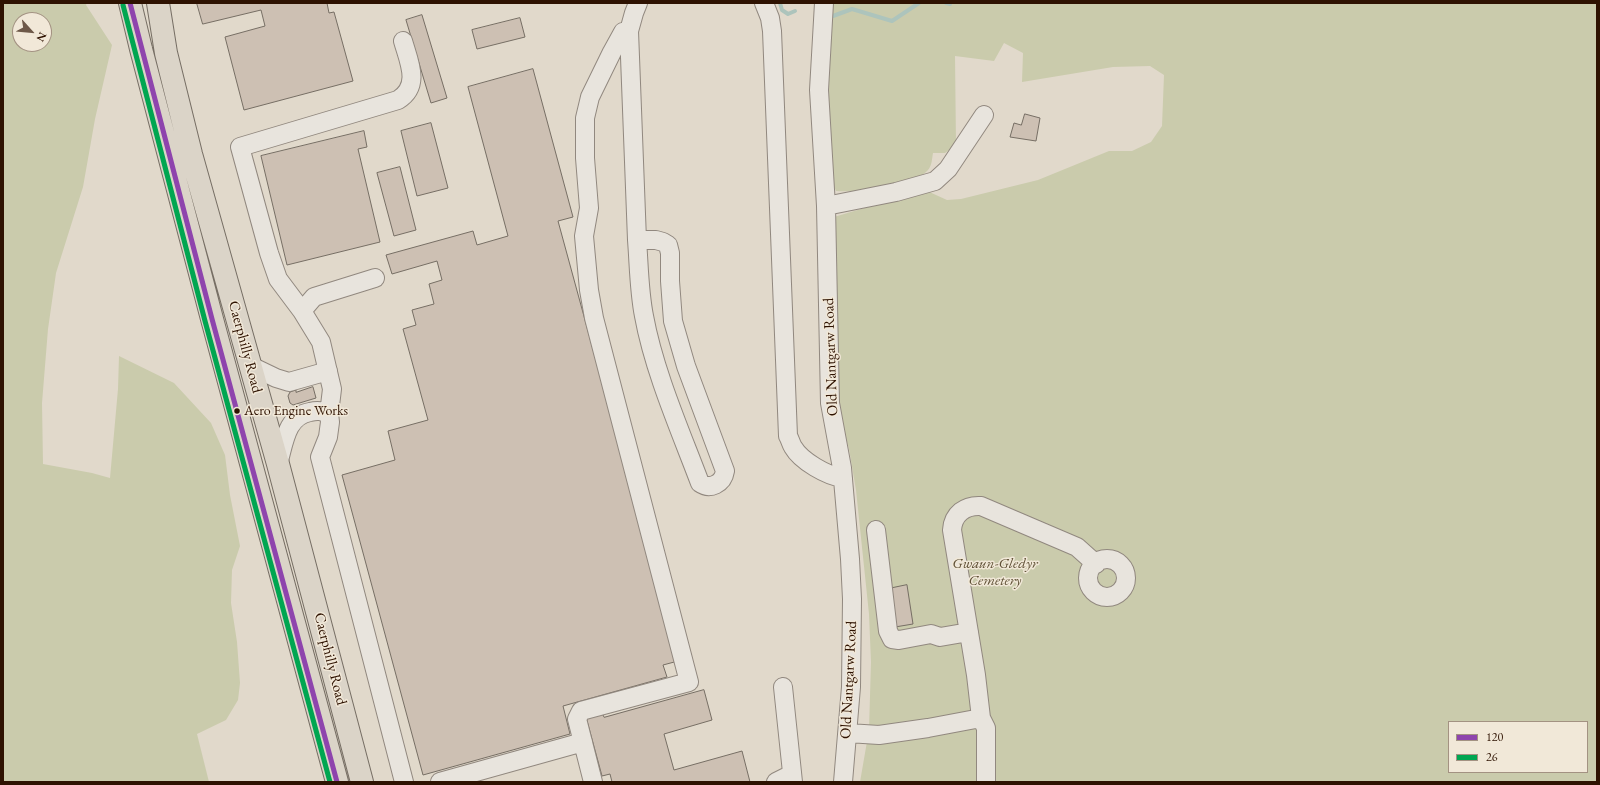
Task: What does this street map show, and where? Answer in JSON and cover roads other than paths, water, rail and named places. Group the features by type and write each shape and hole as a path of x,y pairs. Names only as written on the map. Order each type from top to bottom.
{"main road":[{"name":"Caerphilly Road","path":"130,3 142,56 337,782"},
{"name":"Caerphilly Road","path":"158,3 166,54 191,154 278,464 362,782"}],"street":[{"path":"637,240 656,240 668,245 670,253 670,281 673,321 686,366 725,471 720,482 709,487 700,483 661,375 650,340 644,314 637,240 629,31 638,3"},
{"path":"764,3 770,18 772,31 788,436 793,448 800,455 807,455 842,473"},
{"name":"Old Nantgarw Road","path":"824,3 819,90 826,206 830,403 842,473 852,598 852,639 848,733 843,782"},
{"path":"593,782 577,718 581,711 689,682 594,318 589,290 584,236 589,208 585,118 590,97 612,52 623,32 629,31"},
{"path":"403,41 413,78 406,96 398,100 240,147 269,253 278,279 302,311 321,342 332,389 328,437 320,457 404,782"},
{"path":"826,206 896,192 935,181 948,169 984,115"},
{"path":"302,311 314,297 374,278"},
{"path":"251,366 276,378 289,382 328,371"},
{"path":"278,464 288,428 298,416 313,411 322,411 329,414"},
{"path":"986,782 986,728 981,718 969,632 952,530 955,519 962,510 975,506 984,508 1078,547 1096,564"},
{"path":"876,530 888,631 892,639 899,640 931,634 940,637 969,632"},
{"path":"783,686 787,780"},
{"path":"848,733 879,735 981,718"},
{"path":"440,782 583,742"}],"waterway":[{"path":"780,3 782,10 788,14 795,11"},
{"path":"833,16 852,9 892,21 919,3"},
{"path":"946,3 950,4"}],"place":[{"name":"Aero Engine Works","path":"237,411"}],"park label":[{"name":"Gwaun-Gledyr Cemetery","path":"995,572"}]}
